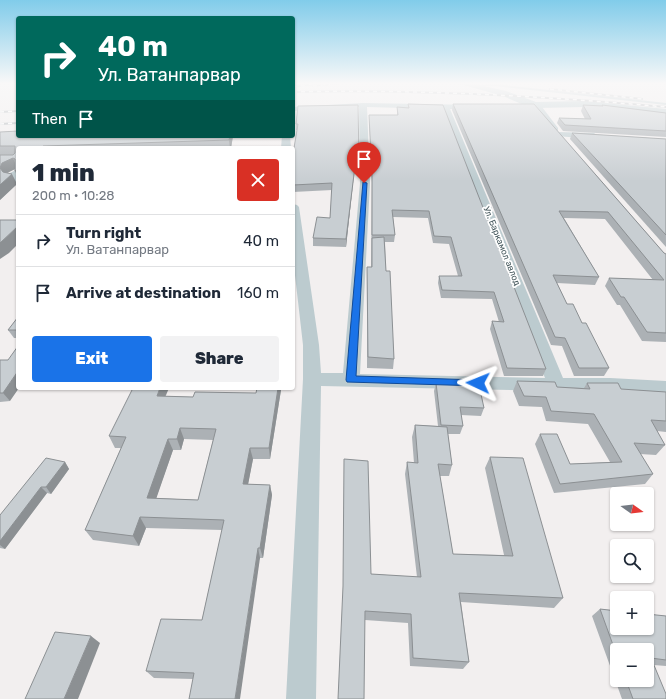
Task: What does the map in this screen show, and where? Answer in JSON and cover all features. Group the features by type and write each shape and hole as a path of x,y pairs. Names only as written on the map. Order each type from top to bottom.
{"street":[{"path":"350,380 364,183 363,116"},
{"name":"Ул. Баркамол авлод","path":"449,116 557,385"},
{"path":"544,116 569,146"},
{"path":"559,134 605,137"},
{"path":"16,173 12,176 12,179 16,180"},
{"path":"295,224 311,345 312,379 301,699"},
{"path":"312,379 610,385 666,388"}],"building":[{"path":"297,116 358,116 359,158 356,158 346,239 313,238 317,217 330,218 332,183 295,185 294,146 298,124 296,124"},
{"path":"369,116 447,116 546,369 507,368 492,321 504,322 494,292 442,290 439,276 462,276 451,237 434,236 429,211 392,210 395,235 372,235 372,177"},
{"path":"458,116 544,116 666,254 666,333 647,332 624,297 621,297 609,278 664,280 608,212 559,211 599,277 553,275 567,304 573,304 582,323 586,323 609,368 579,368 565,338 555,337"},
{"path":"589,116 666,116 666,131 565,125 559,118 591,119"},
{"path":"16,131 16,138 230,138 229,140 16,146 16,170 15,171 15,159 13,158 2,163 0,168 0,155 13,155 15,153 15,146 0,146 0,132"},
{"path":"572,133 666,139 666,235"},
{"path":"0,168 3,172 12,174 0,185"},
{"path":"0,220 16,220 16,228 0,243"},
{"path":"384,237 386,271 390,271 394,359 368,357 367,267 372,267 372,238"},
{"path":"16,320 16,330 8,330"},
{"path":"16,349 16,374 3,393 0,393 0,360 8,360"},
{"path":"517,381 555,382 557,387 590,389 587,383 618,383 621,389 666,392 666,421 651,420 665,445 634,443 653,474 560,484 540,434 557,434 570,464 622,462 594,414 551,411 546,397 524,396"},
{"path":"436,383 479,385 484,408 460,407 463,426 441,425"},
{"path":"132,390 159,390 157,396 193,397 195,392 256,393 257,390 278,390 269,448 250,448 243,484 270,485 260,548 258,548 235,699 189,699 194,673 146,671 161,619 202,620 224,520 140,517 133,536 85,530 126,437 109,436","holes":["180,428 216,429 198,500 147,498 168,439 177,439"]},
{"path":"415,425 447,427 452,465 438,464 453,554 513,556 490,457 523,458 563,598 459,593 469,662 413,658 411,614 365,611 364,699 338,699 343,586 344,459 368,461 371,574 421,577 407,462 418,463"},
{"path":"46,458 65,462 46,487 41,487 0,541 0,515"},
{"path":"600,609 610,610 610,635 654,635 654,615 666,616 666,660 654,658 654,643 612,643"},
{"path":"55,632 91,636 64,699 25,699"},
{"path":"654,665 666,694 666,699 633,699 629,687 654,687"}],"railway":[{"path":"0,124 16,123"}],"route":[{"path":"364,183 350,380 478,383"}]}
